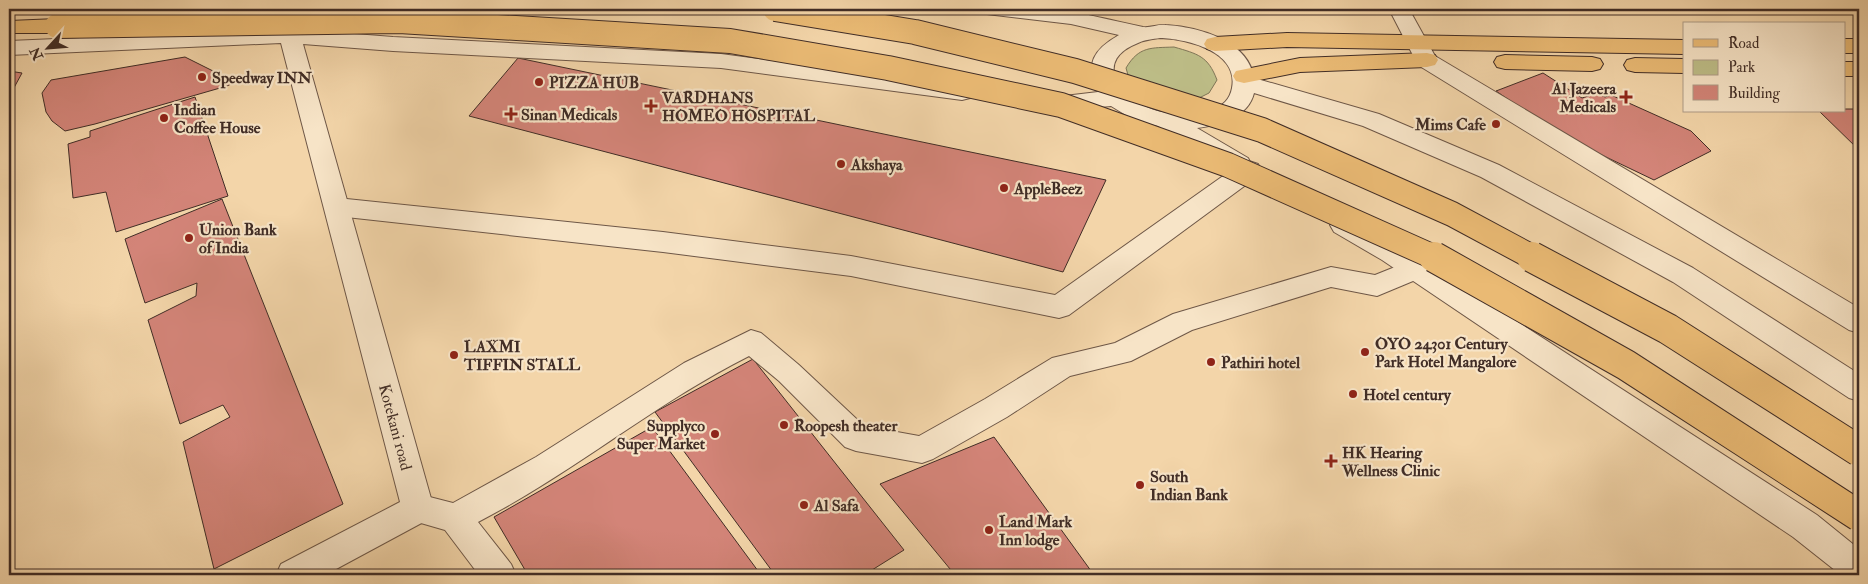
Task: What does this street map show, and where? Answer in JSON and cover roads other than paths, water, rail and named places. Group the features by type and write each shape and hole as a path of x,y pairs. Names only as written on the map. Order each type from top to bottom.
{"main road":[{"path":"775,9 915,32 1065,69 1262,130 1452,214 1668,329 1859,451"},
{"path":"9,27 399,21 730,41 888,68 1060,105 1228,165 1424,251 1626,365 1859,516"},
{"path":"1215,44 1287,40 1683,66"},
{"path":"1245,79 1300,65 1420,49 1540,44 1627,47 1683,46"},
{"path":"1846,46 1859,46"},
{"path":"1846,69 1859,69"}],"street":[{"path":"995,9 1072,18 1142,33"},
{"path":"1399,9 1420,49 1859,322"},
{"path":"1160,31 1179,32 1215,44 1229,53 1238,64 1245,79 1242,97 1230,109 1213,118 1190,122 1166,121 1146,116 1129,108 1115,98 1105,85 1100,71 1103,58 1111,47 1124,38 1142,33 1160,31"},
{"path":"9,48 290,36 393,44 721,61 1046,104 1115,98"},
{"name":"Kotekani road","path":"290,36 418,509"},
{"path":"1245,79 1371,120 1490,171 1683,275 1859,390"},
{"path":"1166,121 1415,269 1805,526 1859,569"},
{"path":"337,207 663,242 850,266 1059,307 1250,170"},
{"path":"292,575 418,509 456,518 495,499 696,370 751,341 789,373 856,438 922,450 996,408 1062,366 1121,353 1183,322 1331,277 1377,286 1415,269"},
{"path":"456,518 499,575"}],"tunnel":[{"path":"179,41 201,9"}],"place":[{"name":"Speedway INN","path":"202,77"},
{"name":"PIZZA HUB","path":"539,82"},
{"name":"Al Jazeera Medicals","path":"1626,97"},
{"name":"VARDHANS HOMEO HOSPITAL","path":"651,106"},
{"name":"Sinan Medicals","path":"511,114"},
{"name":"Indian Coffee House","path":"164,118"},
{"name":"Mims Cafe","path":"1496,124"},
{"name":"Akshaya","path":"841,164"},
{"name":"AppleBeez","path":"1004,188"},
{"name":"Union Bank of India","path":"189,238"},
{"name":"OYO 24301 Century Park Hotel Mangalore","path":"1365,352"},
{"name":"LAXMI TIFFIN STALL","path":"454,355"},
{"name":"Pathiri hotel","path":"1211,362"},
{"name":"Hotel century","path":"1353,394"},
{"name":"Roopesh theater","path":"784,425"},
{"name":"Supplyco Super Market","path":"715,434"},
{"name":"HK Hearing Wellness Clinic","path":"1331,461"},
{"name":"South Indian Bank","path":"1140,485"},
{"name":"Al Safa","path":"804,505"},
{"name":"Land Mark Inn lodge","path":"989,530"}]}
